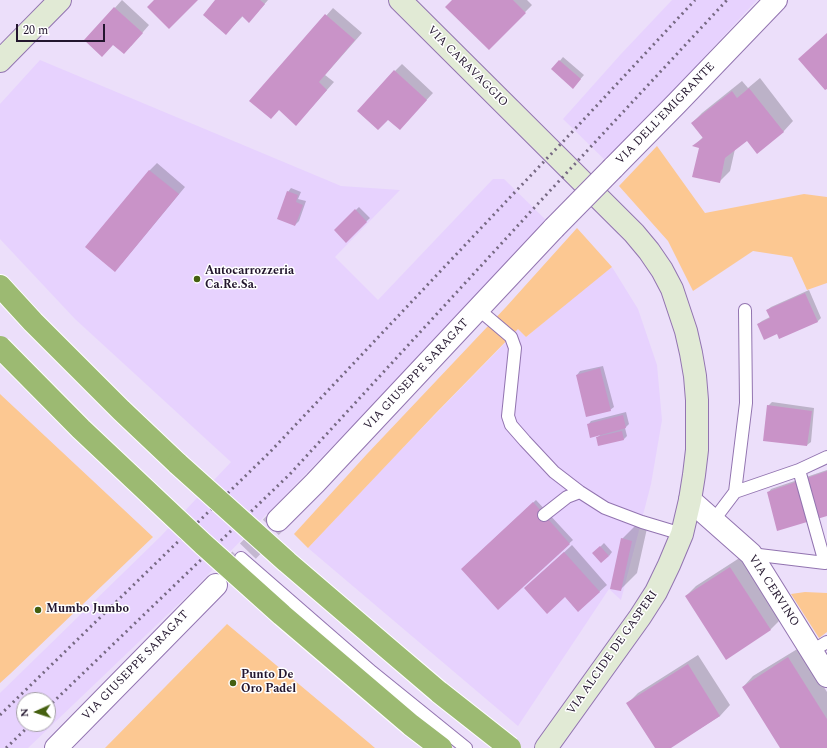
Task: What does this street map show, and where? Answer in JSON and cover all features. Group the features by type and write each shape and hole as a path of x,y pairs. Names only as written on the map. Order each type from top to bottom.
{"highway":[{"path":"0,286 127,415 178,464 287,562 391,652 510,748"},
{"path":"0,347 81,429 208,549 282,615 411,725 441,748"}],"street":[{"path":"0,61 60,0"},
{"name":"VIA CARAVAGGIO","path":"400,0 534,134"},
{"name":"VIA DELL'EMIGRANTE","path":"554,228 678,103 776,0"},
{"name":"VIA ALCIDE DE GASPERI","path":"534,134 634,233 662,270 679,308 695,376 697,400 697,450 690,500 682,534 669,565 656,592 640,617 546,748"},
{"name":"VIA GIUSEPPE SARAGAT","path":"278,520 315,483 554,228"},
{"name":"VIA CERVINO","path":"690,500 751,554 819,646 827,676"},
{"name":"VIA GIUSEPPE SARAGAT","path":"56,748 216,585"}],"lane":[{"path":"478,309 511,337 515,348 508,416 511,425 554,472 580,492 605,508 642,522 682,534"},
{"path":"713,521 735,492 746,403 745,310"},
{"path":"735,492 799,470 827,457"},
{"path":"751,554 826,563 799,470"},
{"path":"544,515 567,497 580,492"},
{"path":"241,558 372,672 466,748"}],"shaded area":[{"path":"672,0 757,0 608,163 563,119"},
{"name":"Autocarrozzeria Ca.Re.Sa.","path":"40,60 341,186 400,190 335,257 378,300 493,179 504,179 549,223 191,592 56,721 56,692 16,692 16,732 45,732 28,748 0,748 0,693 161,536 231,462 75,319 0,239 0,104"},
{"path":"657,146 705,213 804,194 827,197 827,283 807,290 792,257 753,251 693,291 668,241 619,186"},
{"path":"577,228 612,267 526,337 518,329 308,548 294,534 367,454 506,307"},
{"path":"612,267 638,309 657,365 662,420 651,484 621,600 609,589 518,726 308,548 518,329 526,337 584,288"},
{"name":"Mumbo Jumbo","path":"0,394 153,537 0,683"},
{"path":"805,592 827,593 827,632 819,638 791,594"},
{"name":"Punto De Oro Padel","path":"227,624 368,742 375,748 105,748"}],"building":[{"path":"154,0 198,0 169,29 147,7"},
{"path":"215,0 260,0 265,4 249,23 242,16 226,35 203,15"},
{"path":"452,0 513,0 526,13 489,50 445,7"},
{"path":"114,7 143,33 124,54 113,45 102,57 84,40"},
{"path":"325,14 355,40 319,82 327,90 296,126 279,110 271,119 249,101"},
{"path":"827,33 827,89 825,90 798,59"},
{"path":"559,60 581,79 573,89 551,69"},
{"path":"394,70 427,100 400,130 388,120 378,130 357,111"},
{"path":"749,88 784,132 757,154 747,141 725,158 720,183 692,177 699,148 692,146 703,138 691,123 732,91 737,98"},
{"path":"149,170 179,194 115,272 85,247"},
{"path":"287,191 298,195 296,202 303,205 295,226 277,219"},
{"path":"355,209 367,222 346,243 334,230"},
{"path":"805,293 818,322 779,339 777,334 764,340 757,324 770,318 766,310"},
{"path":"600,368 611,411 586,417 576,375"},
{"path":"767,405 812,411 807,446 763,441"},
{"path":"623,415 626,428 590,438 587,424"},
{"path":"622,431 624,440 598,446 596,437"},
{"path":"827,471 827,516 777,531 767,492"},
{"path":"533,502 570,544 498,610 461,569"},
{"path":"621,538 632,541 621,591 610,589"},
{"path":"600,546 609,556 601,563 592,553"},
{"path":"564,552 600,592 578,612 565,597 547,614 524,588"},
{"path":"730,567 771,630 726,660 685,596"},
{"path":"788,657 827,719 827,748 780,748 742,687"},
{"path":"688,664 720,716 671,748 655,748 626,703"}],"tunnel":[{"path":"225,575 278,520"}],"railway":[{"path":"0,715 270,452 695,0"},
{"path":"56,699 290,474 727,0"},
{"path":"6,748 23,732"}],"place":[{"name":"Autocarrozzeria Ca.Re.Sa.","path":"197,279"},
{"name":"Mumbo Jumbo","path":"38,610"},
{"name":"Punto De Oro Padel","path":"233,683"}]}
